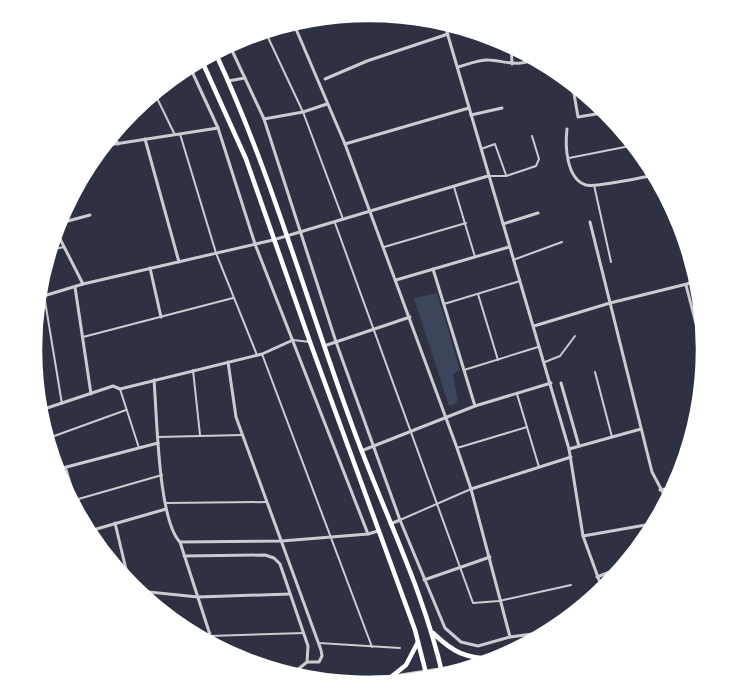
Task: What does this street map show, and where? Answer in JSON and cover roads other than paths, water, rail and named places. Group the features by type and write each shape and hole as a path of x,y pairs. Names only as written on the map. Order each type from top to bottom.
{"main road":[{"path":"218,58 256,146 361,451 432,632 442,669"},
{"path":"204,66 246,159 273,240 378,532 419,640 426,672"},
{"path":"432,632 448,647 462,655 482,658"},
{"path":"391,677 406,666 419,640"}],"street":[{"path":"295,30 345,144 457,448 471,489 510,637"},
{"path":"447,31 488,176 570,449 583,536 600,583"},
{"path":"325,79 366,61 448,34"},
{"path":"232,51 264,119 336,342 400,520 445,628 457,640 467,645 478,646 510,637 533,634"},
{"path":"511,54 512,64"},
{"path":"458,67 487,60 512,64 528,62"},
{"path":"193,73 218,128 255,244 368,534"},
{"path":"228,81 245,78"},
{"path":"574,93 578,117 597,114"},
{"path":"264,119 303,112 327,104"},
{"path":"345,144 469,108"},
{"path":"471,115 502,108"},
{"path":"113,145 218,128"},
{"path":"567,129 568,158 576,177 587,186 648,176"},
{"path":"145,139 179,262"},
{"path":"116,140 118,144"},
{"path":"46,296 83,284 273,240 488,176"},
{"path":"503,224 538,213"},
{"path":"67,221 90,215"},
{"path":"590,222 652,472 663,495"},
{"path":"60,239 83,284"},
{"path":"396,280 510,247"},
{"path":"150,268 161,317"},
{"path":"433,269 476,406"},
{"path":"534,326 610,303 691,284"},
{"path":"686,285 697,326"},
{"path":"74,287 91,394"},
{"path":"324,346 410,317"},
{"path":"46,409 113,386 120,389 262,354 293,340"},
{"path":"228,362 236,417 319,643 322,656 319,662 307,662 298,670"},
{"path":"154,380 158,443 166,509 174,536 180,542 210,636"},
{"path":"561,382 579,446"},
{"path":"361,451 476,406 551,383"},
{"path":"570,449 641,429"},
{"path":"65,467 158,443"},
{"path":"471,489 571,457"},
{"path":"660,490 666,489"},
{"path":"94,529 166,509"},
{"path":"390,524 400,520"},
{"path":"115,523 126,571"},
{"path":"583,536 646,525"},
{"path":"180,542 282,541 378,532"},
{"path":"184,556 265,555 274,558 280,564 304,632 308,646 307,662"},
{"path":"424,580 490,557"},
{"path":"598,576 611,571"},
{"path":"149,592 198,598 290,594"},
{"path":"393,677 431,671"}],"lane":[{"path":"268,37 303,112 343,219"},
{"path":"157,99 175,135"},
{"path":"180,134 216,253 257,355"},
{"path":"488,176 506,176 536,166 539,159 532,136"},
{"path":"481,149 496,144 506,176"},
{"path":"568,158 626,147"},
{"path":"594,185 611,262"},
{"path":"453,186 475,257"},
{"path":"334,222 473,603 499,601 571,585"},
{"path":"383,248 466,223"},
{"path":"513,260 562,242"},
{"path":"57,248 64,247"},
{"path":"444,304 520,281"},
{"path":"478,294 498,360"},
{"path":"82,337 233,298"},
{"path":"45,301 62,404"},
{"path":"545,362 560,356 575,336"},
{"path":"293,340 310,342"},
{"path":"464,370 540,347"},
{"path":"262,354 372,647"},
{"path":"193,370 200,436"},
{"path":"595,372 612,437"},
{"path":"120,389 139,448"},
{"path":"517,394 539,467"},
{"path":"53,437 126,410"},
{"path":"457,448 527,427"},
{"path":"158,437 242,435"},
{"path":"65,467 70,485"},
{"path":"77,499 162,475"},
{"path":"400,520 471,489"},
{"path":"166,503 267,502"},
{"path":"210,636 304,632"},
{"path":"319,643 400,648"}]}
